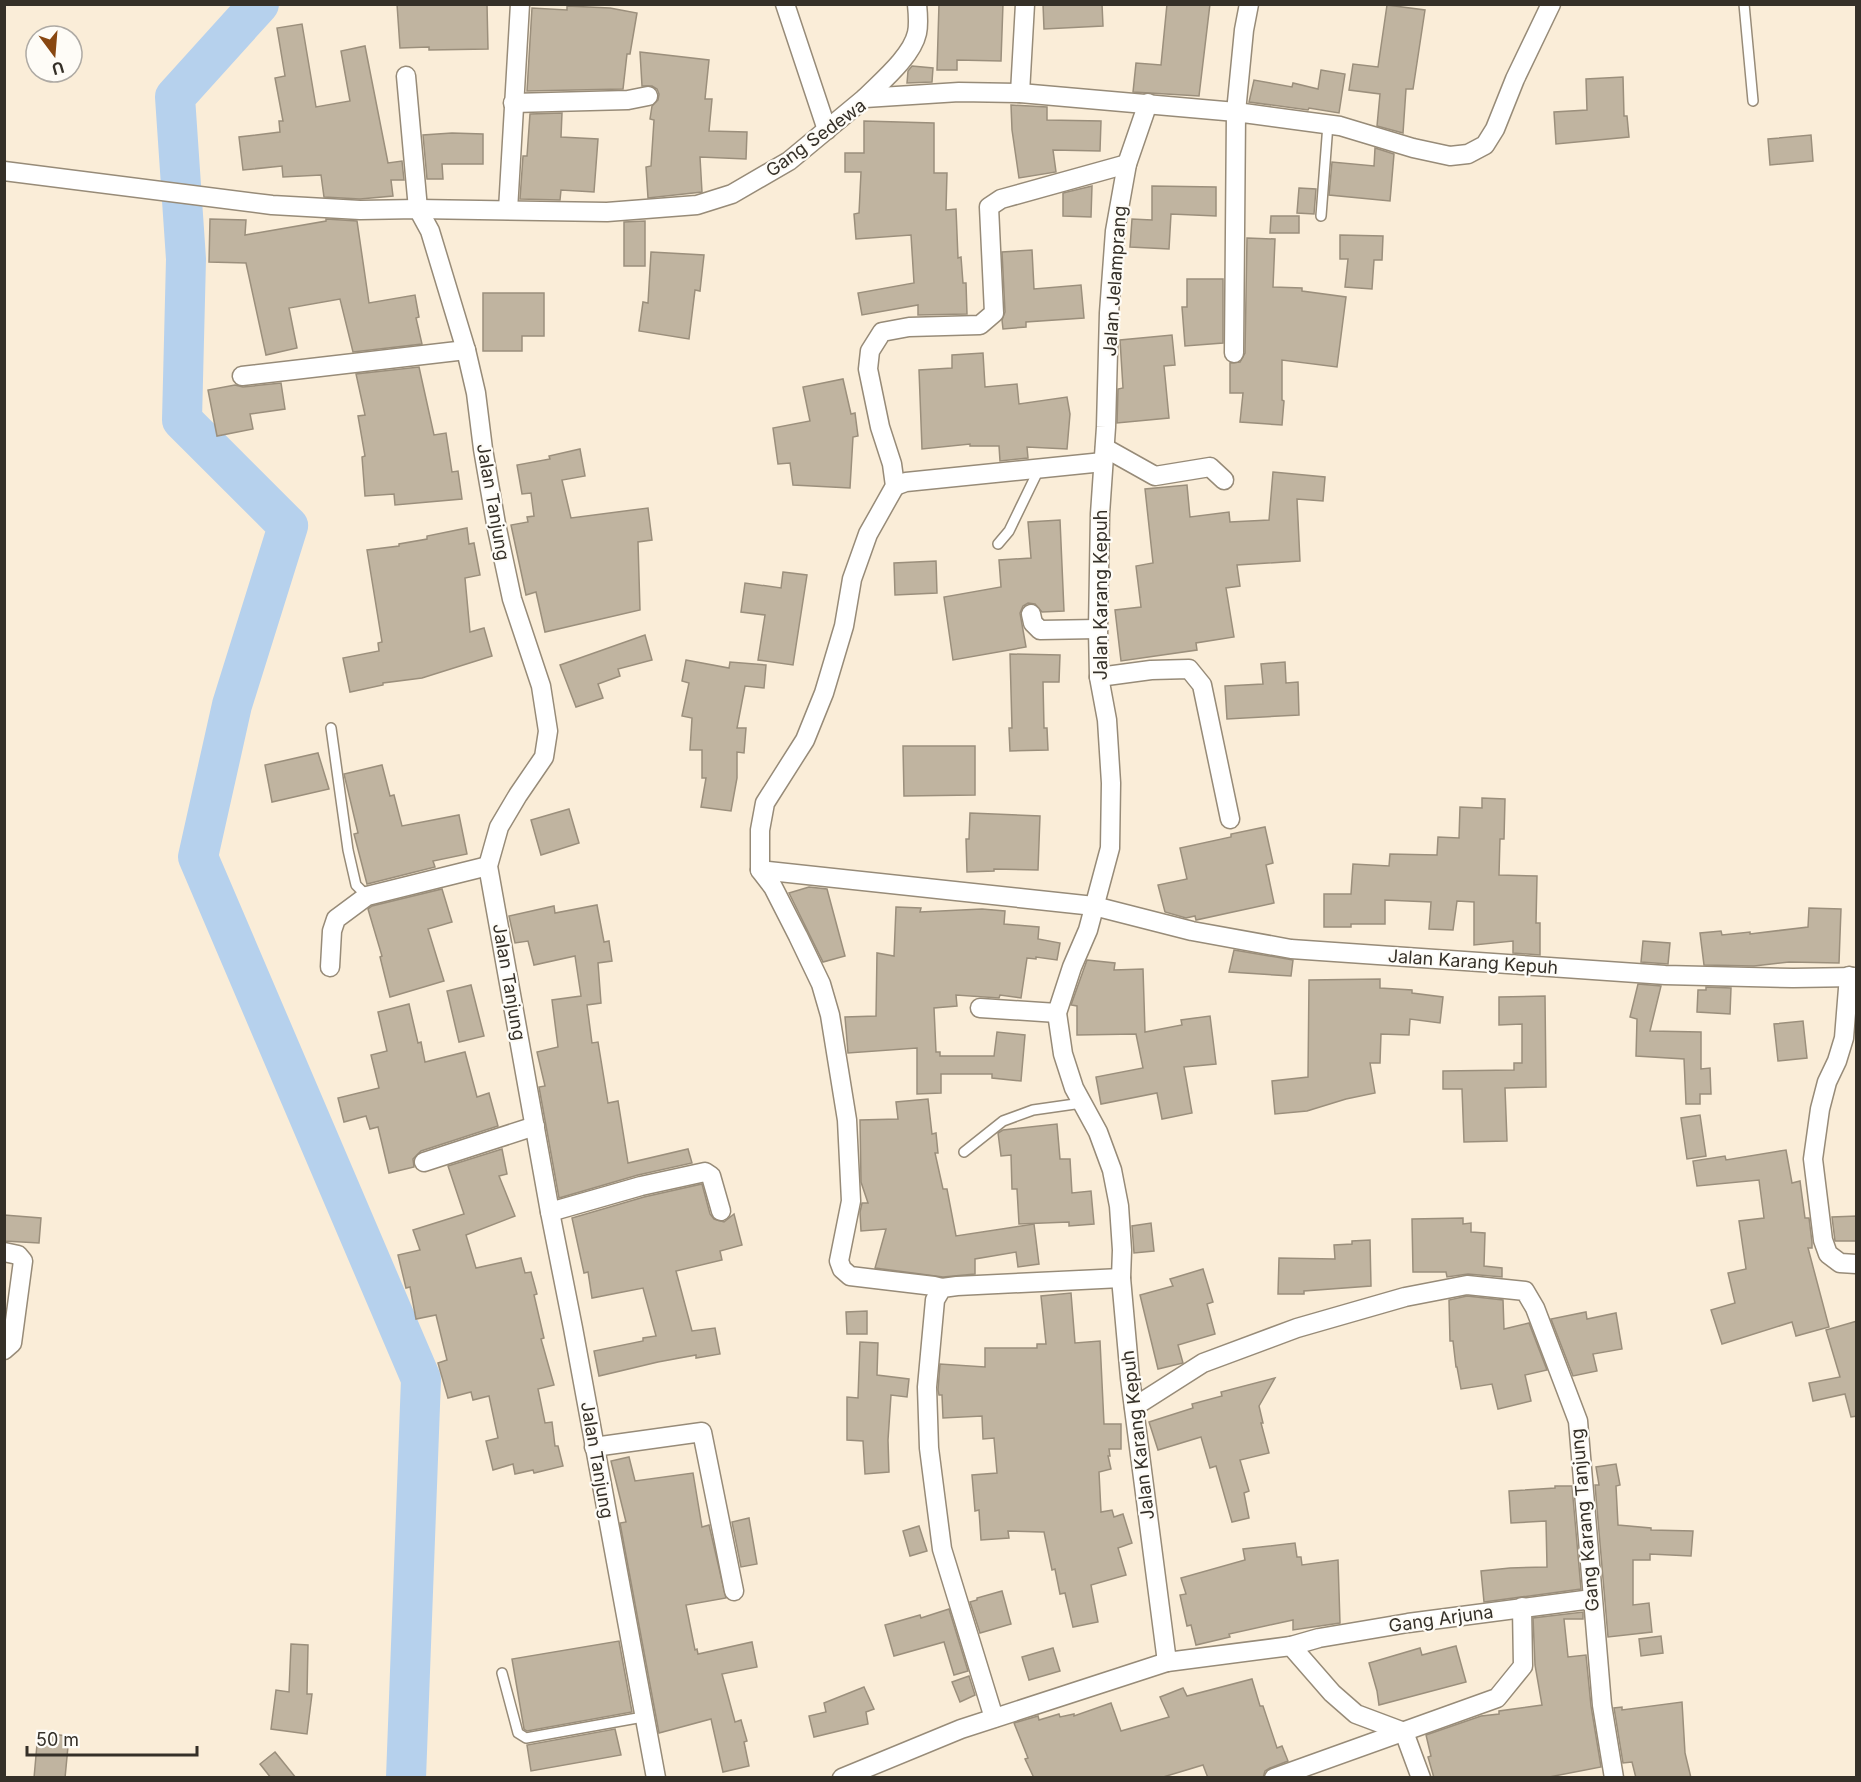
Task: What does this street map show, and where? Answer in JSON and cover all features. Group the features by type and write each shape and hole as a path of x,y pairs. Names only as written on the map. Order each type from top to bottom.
{"street":[{"path":"508,210 520,4"},
{"path":"785,4 827,130"},
{"path":"865,98 905,56 913,44 918,32 917,4"},
{"path":"1020,93 1025,4"},
{"path":"1234,353 1236,112 1244,30 1249,4"},
{"name":"Gang Sedewa","path":"4,171 272,205 360,210 607,212 697,205 732,194 789,161 865,98 959,93 1020,93 1236,112 1340,126 1413,148 1450,156 1468,154 1485,145 1495,129 1515,79 1551,4"},
{"path":"406,76 418,209"},
{"path":"513,103 628,100 648,96"},
{"name":"Jalan Jelamprang","path":"1104,455 1115,231 1126,164 1148,103"},
{"path":"1121,1278 942,1288 850,1276 842,1269 840,1261 851,1201 847,1120 830,1015 821,984 798,936 773,887 760,870 760,830 765,803 805,740 824,693 844,626 852,579 868,534 895,486 892,464 880,427 868,369 870,351 882,332 909,327 980,325 994,313 989,207 1001,199 1126,164"},
{"name":"Jalan Tanjung","path":"418,209 430,231 466,350 476,393 483,449 510,589 541,686 548,731 544,757 499,827 488,866 656,1778"},
{"path":"242,376 466,350"},
{"path":"895,486 906,482 1039,469 1104,455 1155,476 1210,467 1224,480"},
{"name":"Jalan Karang Kepuh","path":"1104,455 1100,514 1098,629 1099,677 1107,720 1111,783 1110,848 1088,930 1072,967 1057,1013 1063,1054 1074,1088 1098,1132 1112,1170 1119,1206 1121,1278 1134,1407 1167,1662"},
{"path":"1031,614 1033,623 1040,630 1098,629"},
{"path":"1099,677 1151,670 1189,669 1202,686 1230,819"},
{"path":"330,967 332,931 336,919 367,896 488,866"},
{"path":"760,870 1094,906"},
{"name":"Jalan Karang Kepuh","path":"1094,906 1192,931 1291,949 1665,975 1793,978 1852,976"},
{"path":"1852,976 1844,1038 1827,1082 1820,1109 1813,1159 1823,1240 1828,1254 1840,1263 1857,1264"},
{"path":"980,1008 1057,1013"},
{"path":"424,1162 535,1126"},
{"path":"550,1212 640,1186 705,1172 711,1176 721,1211"},
{"path":"4,1252 18,1255 23,1260 12,1343 4,1350"},
{"name":"Gang Karang Tanjung","path":"1134,1407 1203,1363 1297,1329 1405,1297 1467,1285 1525,1291 1535,1308 1578,1421 1602,1705 1614,1778"},
{"path":"942,1288 935,1300 927,1387 930,1448 942,1549 994,1718"},
{"path":"594,1447 702,1432 734,1591"},
{"name":"Gang Arjuna","path":"1291,1646 1319,1638 1522,1607 1592,1599"},
{"path":"1274,1778 1497,1698 1523,1666 1522,1607"},
{"path":"843,1778 961,1729 1167,1662 1291,1646 1332,1693 1356,1713 1404,1732 1421,1778"}],"lane":[{"path":"1744,4 1753,101"},
{"path":"1321,216 1329,124"},
{"path":"998,544 1009,531 1039,469"},
{"path":"331,728 348,850 356,885 367,896"},
{"path":"964,1152 1003,1122 1033,1110 1082,1102"},
{"path":"502,1673 518,1733 526,1738 643,1717"}],"building":[{"path":"397,4 487,4 488,49 400,48"},
{"path":"939,4 1003,4 1001,61 957,60 957,70 937,70"},
{"path":"1043,4 1102,4 1103,26 1044,29"},
{"path":"1167,4 1210,4 1199,96 1133,92 1136,63 1161,65"},
{"path":"1387,5 1425,10 1413,89 1406,89 1403,133 1377,126 1380,94 1349,90 1353,64 1378,67"},
{"path":"567,6 610,8 637,13 630,54 627,54 623,89 527,91 532,8 567,10"},
{"path":"302,24 316,107 350,101 341,51 365,46 388,163 402,161 404,180 391,180 393,196 360,199 324,197 321,175 283,177 282,166 243,170 239,137 280,132 279,121 283,121 275,78 285,76 277,28"},
{"path":"640,52 709,60 705,99 712,99 709,131 747,132 746,159 700,157 702,192 648,198 646,167 651,166 654,120 650,119 652,106 658,100 659,94 652,86 642,86"},
{"path":"912,66 933,68 932,82 907,83 908,71"},
{"path":"1321,70 1345,74 1339,113 1249,102 1254,80 1292,87 1293,83 1318,89"},
{"path":"1623,77 1624,116 1627,116 1629,137 1556,144 1554,112 1587,110 1586,79"},
{"path":"1011,105 1047,107 1047,120 1101,121 1100,151 1053,150 1056,172 1019,178"},
{"path":"562,113 561,137 598,139 594,192 561,190 560,200 520,199 523,156 527,156 530,114"},
{"path":"864,121 934,123 934,173 947,173 946,210 956,209 958,258 961,257 963,283 966,283 967,314 918,315 918,305 862,315 858,293 914,283 911,235 856,239 854,214 859,213 861,172 845,172 845,153 864,153"},
{"path":"483,134 483,164 442,164 443,179 427,179 423,135"},
{"path":"1811,135 1813,161 1770,165 1768,139"},
{"path":"1375,148 1394,154 1390,201 1329,195 1332,162 1374,166"},
{"path":"1092,186 1091,217 1063,216 1063,193"},
{"path":"1152,186 1216,187 1216,216 1171,214 1169,249 1130,247 1132,219 1152,220"},
{"path":"1299,188 1316,189 1314,214 1297,213"},
{"path":"1271,216 1299,216 1299,233 1270,233"},
{"path":"210,219 246,220 245,235 326,221 326,219 357,221 369,303 415,295 419,317 416,318 422,344 353,352 340,299 289,308 297,348 266,355 246,263 209,262"},
{"path":"645,221 645,266 624,266 624,222"},
{"path":"1340,235 1383,236 1382,260 1374,260 1372,289 1345,287 1348,259 1340,259"},
{"path":"1247,238 1275,239 1273,287 1302,288 1302,291 1346,297 1337,367 1282,360 1282,400 1284,401 1282,425 1240,422 1243,393 1230,393 1230,363 1240,362 1245,353"},
{"path":"1032,250 1034,289 1081,285 1084,318 1026,322 1026,327 1003,329 1002,320 1005,312 1002,252"},
{"path":"651,252 704,255 700,291 695,290 689,339 639,331 643,302 648,303"},
{"path":"1187,279 1223,279 1223,343 1185,346 1182,307 1187,307"},
{"path":"483,293 544,293 544,336 522,336 522,351 483,351"},
{"path":"1172,335 1175,365 1164,366 1169,418 1117,423 1118,389 1123,388 1120,340"},
{"path":"983,353 985,387 1017,384 1019,404 1067,397 1070,414 1067,449 1027,447 1028,458 1000,461 999,446 970,446 970,444 922,449 919,370 952,368 952,355"},
{"path":"419,367 434,435 446,433 452,472 458,471 462,499 395,505 394,494 365,496 362,457 365,456 358,416 365,415 356,374"},
{"path":"843,379 851,414 855,413 858,436 853,437 850,488 793,485 790,463 778,464 773,428 810,421 803,387"},
{"path":"281,383 285,409 250,414 253,429 217,436 208,390 235,385 243,387"},
{"path":"580,449 585,476 562,480 571,518 648,508 652,540 638,542 640,610 545,632 536,592 526,595 511,525 528,522 527,517 534,516 531,493 522,494 517,465 550,459 549,456"},
{"path":"1273,472 1325,477 1323,501 1297,499 1300,561 1237,565 1240,586 1226,588 1234,637 1196,643 1197,650 1121,661 1115,610 1141,607 1136,566 1153,563 1145,489 1187,485 1190,517 1229,512 1230,522 1269,520"},
{"path":"1060,520 1064,611 1042,612 1035,604 1028,603 1023,606 1020,613 1026,647 953,660 944,597 1001,587 999,560 1031,558 1028,522"},
{"path":"467,528 469,544 474,543 480,575 465,578 470,632 484,628 492,656 422,678 383,683 383,685 350,692 343,658 379,651 378,643 382,642 367,550 399,546 399,544 427,539 427,536"},
{"path":"936,561 937,593 895,595 894,563"},
{"path":"783,572 807,575 793,665 758,660 765,615 741,612 745,583 781,588"},
{"path":"645,635 652,660 618,669 620,676 598,684 603,698 576,707 560,665"},
{"path":"1010,654 1060,655 1059,682 1043,682 1044,728 1047,728 1048,750 1010,751 1009,728 1012,728"},
{"path":"686,660 729,668 730,662 766,665 764,688 745,686 737,728 746,728 744,753 737,752 737,778 731,811 701,807 706,778 702,778 702,750 690,750 692,718 682,716 689,683 682,681"},
{"path":"1285,662 1286,683 1298,682 1299,715 1227,719 1225,686 1263,684 1261,664"},
{"path":"903,746 975,746 975,795 904,796"},
{"path":"318,753 329,789 272,802 265,765"},
{"path":"382,765 390,796 394,795 402,826 459,815 467,854 433,861 435,867 367,884 354,834 358,833 344,774"},
{"path":"1482,798 1505,799 1504,839 1500,839 1499,875 1537,876 1536,923 1540,923 1540,955 1513,953 1513,941 1474,945 1474,902 1457,901 1453,930 1429,929 1431,902 1385,900 1385,924 1324,927 1324,894 1351,894 1353,864 1389,866 1390,854 1437,855 1438,837 1459,838 1460,807 1482,808"},
{"path":"569,809 579,843 541,855 531,820"},
{"path":"970,813 1040,816 1038,870 994,869 994,871 967,872 966,839 969,839"},
{"path":"1265,827 1273,863 1266,865 1274,903 1196,920 1195,916 1186,918 1165,912 1158,885 1187,879 1180,848"},
{"path":"809,887 827,889 845,956 823,962 789,893"},
{"path":"442,889 452,922 428,929 444,981 390,997 380,957 382,956 368,909 372,906"},
{"path":"597,905 604,942 609,941 612,961 598,963 601,1003 587,1005 592,1043 598,1042 608,1103 618,1101 628,1163 688,1149 692,1163 638,1175 559,1198 539,1087 545,1086 537,1052 558,1047 552,1000 581,996 575,956 534,965 528,941 515,943 509,916 554,906 555,913"},
{"path":"896,907 921,908 920,912 982,909 1005,911 1004,924 1039,927 1038,939 1060,943 1057,960 1027,958 1021,998 1000,995 999,998 956,995 957,1006 934,1008 936,1052 940,1052 940,1056 994,1056 997,1032 1025,1035 1021,1081 992,1078 992,1074 941,1074 941,1093 917,1094 917,1048 848,1053 845,1017 876,1016 877,953 894,956"},
{"path":"1809,908 1841,909 1839,963 1704,965 1700,933 1721,931 1722,935 1750,932 1750,934 1808,927"},
{"path":"1643,941 1670,943 1668,964 1641,962"},
{"path":"1234,950 1293,960 1291,976 1229,972"},
{"path":"1087,960 1115,963 1114,970 1143,969 1145,1032 1182,1025 1181,1020 1210,1016 1216,1064 1184,1067 1192,1113 1162,1119 1157,1093 1101,1104 1096,1077 1143,1068 1136,1034 1077,1035 1077,1006 1071,1005"},
{"path":"1380,979 1380,988 1412,990 1412,993 1443,997 1440,1023 1410,1019 1409,1035 1381,1034 1380,1063 1370,1063 1375,1093 1307,1111 1275,1114 1272,1081 1308,1077 1309,980"},
{"path":"1638,984 1661,986 1650,1031 1701,1032 1701,1069 1710,1068 1711,1094 1700,1094 1700,1104 1686,1104 1684,1059 1636,1056 1637,1019 1630,1017"},
{"path":"471,985 484,1036 459,1042 447,991"},
{"path":"1706,987 1731,988 1730,1014 1697,1012 1698,990 1706,990"},
{"path":"1545,996 1546,1087 1505,1088 1507,1141 1464,1142 1462,1089 1443,1089 1443,1071 1514,1070 1514,1063 1522,1063 1522,1024 1499,1025 1499,997"},
{"path":"409,1004 425,1062 465,1052 477,1097 489,1093 498,1126 421,1151 413,1159 414,1167 389,1173 378,1127 370,1129 366,1116 344,1122 338,1098 379,1088 371,1055 387,1051 378,1012"},
{"path":"1803,1021 1807,1058 1778,1061 1774,1024"},
{"path":"928,1099 932,1134 936,1133 938,1153 935,1153 943,1189 947,1189 956,1236 1034,1224 1039,1264 1018,1267 1016,1252 975,1259 975,1274 943,1277 875,1268 886,1229 861,1231 862,1203 868,1203 861,1182 860,1120 898,1119 896,1102"},
{"path":"1700,1115 1706,1156 1687,1159 1681,1118"},
{"path":"1057,1124 1060,1159 1070,1159 1072,1193 1091,1191 1094,1224 1069,1226 1069,1222 1019,1224 1017,1189 1012,1189 1011,1155 1001,1156 998,1133 1003,1130"},
{"path":"502,1149 507,1174 499,1176 515,1216 466,1235 476,1268 521,1258 525,1273 531,1272 544,1338 541,1339 554,1385 538,1389 545,1423 552,1422 555,1446 558,1446 563,1466 534,1473 533,1470 515,1474 513,1464 493,1470 486,1441 498,1438 489,1396 473,1400 471,1392 448,1398 438,1363 447,1360 436,1315 416,1319 410,1287 406,1288 398,1255 420,1250 413,1230 464,1214 448,1166"},
{"path":"1786,1150 1792,1183 1800,1181 1805,1218 1809,1218 1812,1248 1808,1248 1829,1327 1796,1336 1792,1322 1722,1344 1711,1310 1735,1303 1728,1273 1746,1269 1739,1221 1764,1218 1759,1180 1697,1186 1693,1161 1725,1156 1726,1160"},
{"path":"702,1184 710,1214 714,1219 724,1222 734,1214 742,1245 720,1251 722,1260 676,1271 692,1331 715,1328 720,1354 696,1358 696,1355 599,1376 594,1351 643,1341 643,1338 656,1336 643,1288 592,1298 588,1272 584,1273 572,1218 644,1197"},
{"path":"4,1215 41,1218 39,1243 4,1241"},
{"path":"1857,1216 1857,1241 1835,1241 1832,1217"},
{"path":"1463,1218 1463,1224 1471,1223 1471,1232 1485,1233 1484,1266 1502,1268 1502,1277 1468,1274 1447,1277 1446,1272 1413,1272 1412,1219"},
{"path":"1151,1223 1154,1251 1134,1253 1132,1226"},
{"path":"1370,1240 1371,1286 1304,1291 1304,1294 1278,1294 1279,1258 1335,1259 1334,1245"},
{"path":"1203,1269 1213,1302 1207,1304 1215,1334 1178,1345 1183,1363 1158,1369 1140,1295 1173,1286 1170,1279"},
{"path":"1071,1293 1075,1343 1100,1341 1104,1424 1121,1424 1121,1449 1109,1449 1111,1469 1099,1472 1101,1512 1112,1510 1114,1517 1123,1514 1132,1543 1118,1548 1126,1575 1091,1585 1098,1622 1073,1627 1065,1593 1060,1594 1055,1569 1052,1570 1044,1532 1008,1531 1009,1538 981,1540 979,1510 975,1511 972,1475 997,1473 994,1438 983,1439 982,1416 943,1418 942,1395 939,1395 938,1390 940,1364 985,1367 985,1348 1037,1348 1037,1344 1046,1344 1041,1296"},
{"path":"1467,1296 1503,1300 1504,1329 1529,1323 1547,1370 1525,1375 1531,1401 1498,1409 1492,1384 1461,1389 1453,1341 1450,1341 1449,1300"},
{"path":"867,1311 867,1334 847,1334 846,1312"},
{"path":"1586,1312 1587,1319 1616,1313 1622,1349 1593,1354 1597,1371 1573,1376 1551,1319"},
{"path":"1857,1321 1857,1416 1851,1417 1845,1394 1813,1401 1809,1383 1840,1377 1826,1330"},
{"path":"860,1342 878,1343 877,1375 909,1379 907,1397 891,1395 888,1440 889,1472 865,1474 863,1441 847,1440 847,1397 858,1398"},
{"path":"1275,1378 1259,1406 1269,1453 1240,1460 1249,1491 1244,1493 1249,1518 1232,1522 1216,1466 1210,1468 1201,1437 1158,1450 1149,1422 1193,1408 1192,1404 1222,1396 1221,1392"},
{"path":"629,1457 635,1481 693,1473 702,1527 709,1525 726,1598 686,1605 695,1650 697,1649 698,1654 752,1642 757,1667 722,1674 735,1722 741,1720 747,1741 744,1742 749,1766 723,1772 711,1719 659,1733 620,1523 626,1522 611,1461"},
{"path":"1616,1464 1620,1485 1616,1486 1618,1525 1651,1528 1651,1530 1693,1531 1691,1556 1650,1554 1650,1560 1633,1560 1633,1605 1649,1603 1652,1632 1608,1637 1595,1485 1599,1485 1596,1467"},
{"path":"1555,1486 1572,1486 1581,1589 1484,1602 1481,1571 1547,1567 1546,1521 1511,1523 1509,1491 1555,1488"},
{"path":"749,1518 757,1564 741,1567 732,1522"},
{"path":"919,1526 927,1551 910,1556 903,1531"},
{"path":"1295,1543 1297,1557 1301,1557 1302,1565 1338,1560 1340,1623 1293,1630 1293,1620 1229,1634 1230,1637 1196,1645 1191,1625 1187,1626 1180,1595 1186,1594 1181,1578 1245,1560 1243,1549"},
{"path":"1002,1591 1011,1624 980,1633 970,1602"},
{"path":"949,1609 968,1671 954,1675 944,1642 894,1656 885,1625 920,1615 921,1618"},
{"path":"1583,1612 1583,1619 1564,1619 1568,1657 1586,1655 1591,1706 1601,1767 1544,1778 1434,1778 1428,1757 1431,1756 1426,1735 1481,1716 1499,1714 1499,1711 1542,1705 1535,1665 1533,1618"},
{"path":"1661,1636 1663,1653 1641,1656 1639,1639"},
{"path":"619,1641 632,1712 527,1731 524,1729 512,1659"},
{"path":"291,1644 308,1645 307,1694 312,1694 307,1734 271,1729 276,1690 289,1692"},
{"path":"1456,1646 1466,1682 1379,1705 1369,1663 1420,1648 1422,1655"},
{"path":"1053,1648 1060,1671 1029,1680 1022,1657"},
{"path":"969,1676 975,1695 960,1702 952,1682"},
{"path":"1252,1679 1277,1748 1282,1746 1288,1761 1265,1771 1263,1778 1208,1778 1203,1765 1160,1778 1034,1778 1025,1759 1028,1758 1014,1723 1038,1716 1039,1720 1059,1714 1060,1717 1074,1714 1074,1716 1111,1703 1121,1731 1169,1717 1160,1697 1183,1688 1187,1696"},
{"path":"864,1687 874,1709 866,1712 868,1724 814,1737 809,1716 826,1712 824,1703"},
{"path":"1682,1702 1685,1753 1691,1778 1636,1778 1632,1762 1623,1763 1614,1708 1622,1707 1622,1710"},
{"path":"615,1729 621,1755 531,1771 527,1745"},
{"path":"38,1733 69,1736 65,1778 34,1778"},
{"path":"275,1752 296,1778 271,1778 260,1764"}],"waterway":[{"path":"259,4 175,97 186,259 182,420 288,526 232,705 198,857 421,1379 406,1778"}]}
